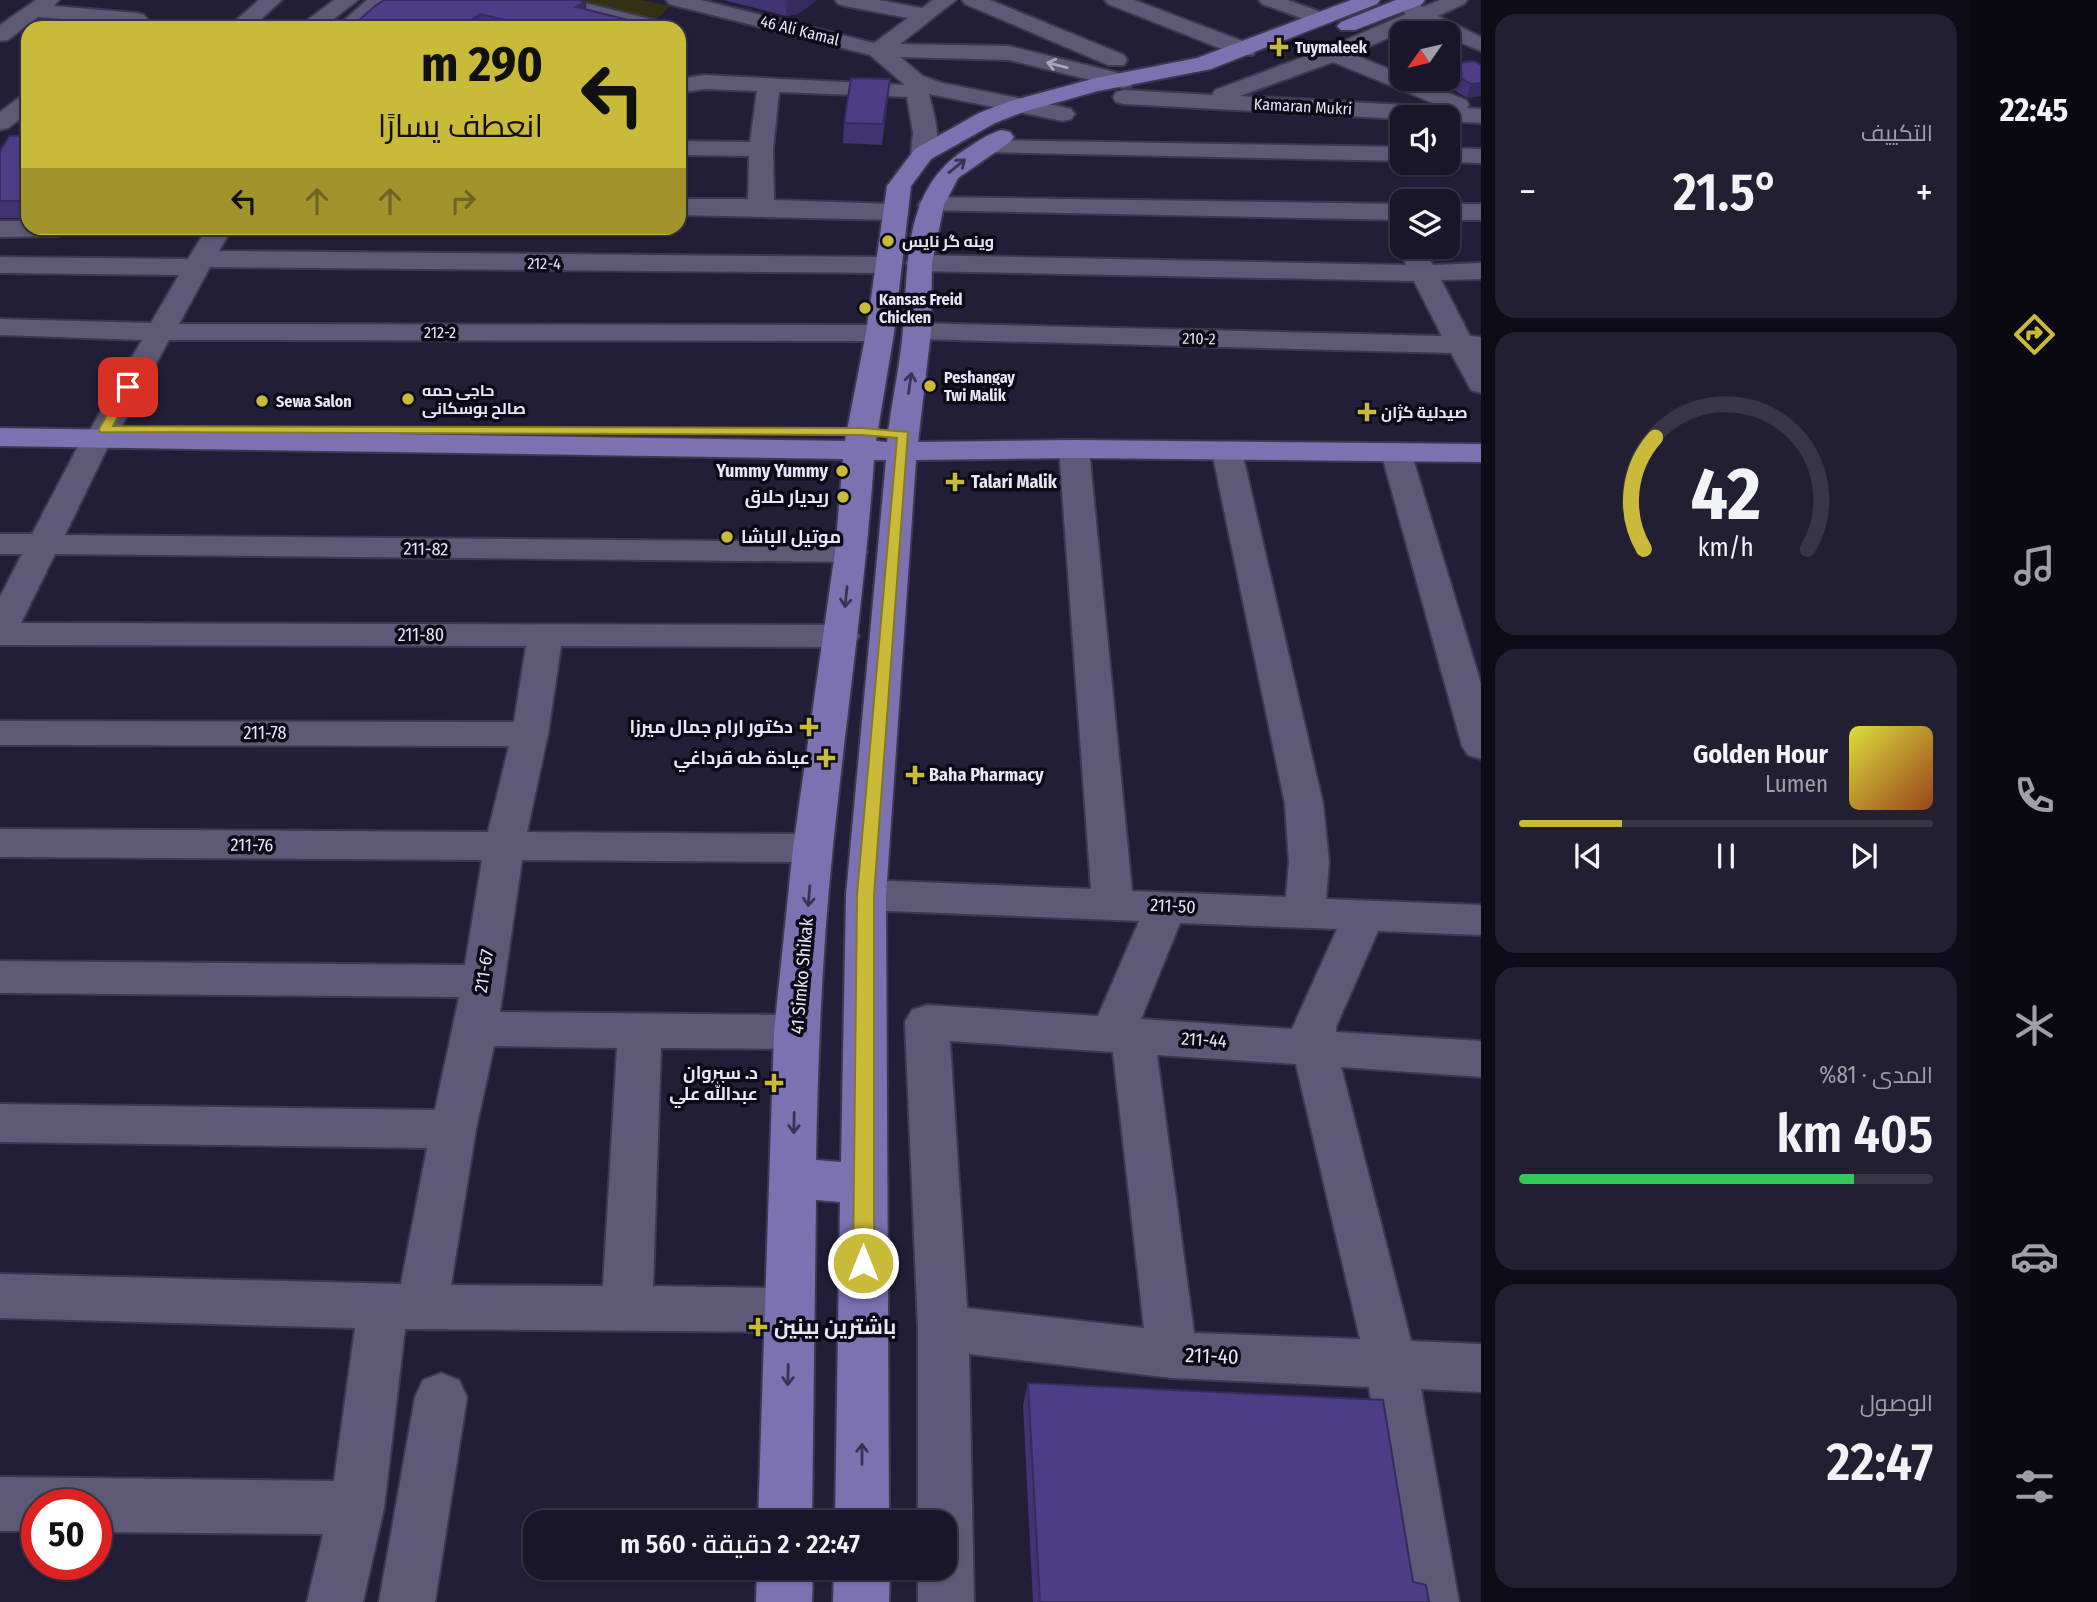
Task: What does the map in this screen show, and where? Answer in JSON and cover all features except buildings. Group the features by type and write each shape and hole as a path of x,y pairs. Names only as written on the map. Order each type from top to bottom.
{"main road":[{"path":"862,1510 866,895 903,443 917,331 919,263 931,205 948,174 985,146 1006,135 1154,75 1203,64 1245,50 1370,0"},
{"path":"923,154 987,118 1018,106 1096,85 1124,89 1224,74 1414,6"},
{"name":"41 Simko Shikak","path":"785,1510 796,1032 813,848 842,636 860,440 880,333 894,212 899,187 923,154"},
{"path":"0,428 101,433 860,440 1074,449 1481,453"},
{"path":"0,437 101,433"},
{"path":"903,443 1481,439"},
{"path":"793,1178 864,1184"},
{"path":"784,1602 785,1580"},
{"path":"861,1602 862,1580"}],"street":[{"path":"246,21 272,0"},
{"path":"318,21 348,0"},
{"path":"354,21 379,0"},
{"path":"845,0 925,15"},
{"path":"878,50 946,0"},
{"path":"972,0 1154,75"},
{"path":"1115,0 1245,50"},
{"path":"1269,0 1322,19"},
{"path":"1208,101 1334,54 1414,6 1457,0"},
{"path":"558,1 635,21"},
{"path":"666,21 690,2"},
{"name":"46 Ali Kamal","path":"690,2 878,50 917,86 1063,114"},
{"path":"22,21 42,5 138,18"},
{"path":"1007,15 1029,5"},
{"path":"1414,6 1481,45"},
{"path":"793,27 814,9"},
{"name":"Kamaran Mukri","path":"878,50 1009,53 1124,89 1208,101 1481,115"},
{"path":"1334,54 1481,115"},
{"path":"686,85 704,82 917,86 925,133 923,154"},
{"path":"761,206 761,149 769,85"},
{"path":"0,123 21,107"},
{"path":"1333,108 1383,196"},
{"path":"985,146 1383,196"},
{"path":"686,148 761,149"},
{"path":"1460,155 1481,156"},
{"path":"1383,196 1392,175"},
{"path":"931,205 1383,196"},
{"path":"686,206 761,206 894,212"},
{"path":"1460,212 1481,212"},
{"path":"0,229 21,229"},
{"path":"0,632 101,433 162,332 215,235"},
{"path":"1416,259 1471,345 1481,384"},
{"path":"919,263 1423,273 1481,271"},
{"name":"212-4","path":"0,265 887,265"},
{"name":"212-2","path":"0,327 162,332 880,333"},
{"name":"210-2","path":"917,331 1471,345"},
{"path":"1074,449 1113,904"},
{"path":"1227,452 1304,804 1309,862 1306,912"},
{"path":"1396,452 1481,746"},
{"name":"211-82","path":"0,544 851,552"},
{"name":"211-80","path":"0,632 842,636"},
{"name":"211-67","path":"335,1602 403,1307 453,1129 476,1029 504,847 530,734 545,636"},
{"name":"211-78","path":"0,733 530,734"},
{"name":"211-76","path":"0,843 813,848"},
{"name":"211-50","path":"866,895 1481,920"},
{"path":"1166,906 1123,1034 1172,1354"},
{"path":"1364,915 1314,1027 1314,1048 1391,1363 1431,1602"},
{"path":"0,977 482,981"},
{"name":"211-44","path":"943,1328 927,1022 1481,1059"},
{"path":"476,1029 796,1032"},
{"path":"627,1307 640,1032"},
{"path":"0,1123 453,1129"},
{"path":"0,1296 403,1307 789,1310"},
{"path":"943,1328 946,1602"},
{"name":"211-40","path":"943,1328 1172,1354 1481,1368"},
{"path":"407,1602 441,1397"},
{"path":"0,1504 21,1504"},
{"path":"112,1505 356,1508"}],"shaded area":[{"path":"641,0 671,6 654,21 571,2"},
{"path":"39,14 116,21 28,21"}],"place":[{"name":"Tuymaleek","path":"1279,47"},
{"name":"وینه گر نایس","path":"888,241"},
{"name":"Kansas Freid Chicken","path":"865,308"},
{"name":"Peshangay Twi Malik","path":"930,386"},
{"name":"حاجی حمه صالح بوسکانی","path":"408,399"},
{"name":"Sewa Salon","path":"262,401"},
{"name":"صيدلية كژان","path":"1367,412"},
{"name":"Yummy Yummy","path":"842,471"},
{"name":"Talari Malik","path":"955,482"},
{"name":"ریدیار حلاق","path":"843,497"},
{"name":"موتيل الباشا","path":"727,537"},
{"name":"دكتور ارام جمال ميرزا","path":"809,727"},
{"name":"عيادة طه قرداغي","path":"826,758"},
{"name":"Baha Pharmacy","path":"915,775"},
{"name":"د. سيروان عبدالله علي","path":"774,1083"},
{"name":"باشترين بينين","path":"758,1327"}],"route":[{"path":"128,387 105,429 862,432 903,435 866,895 863,1263"}]}
